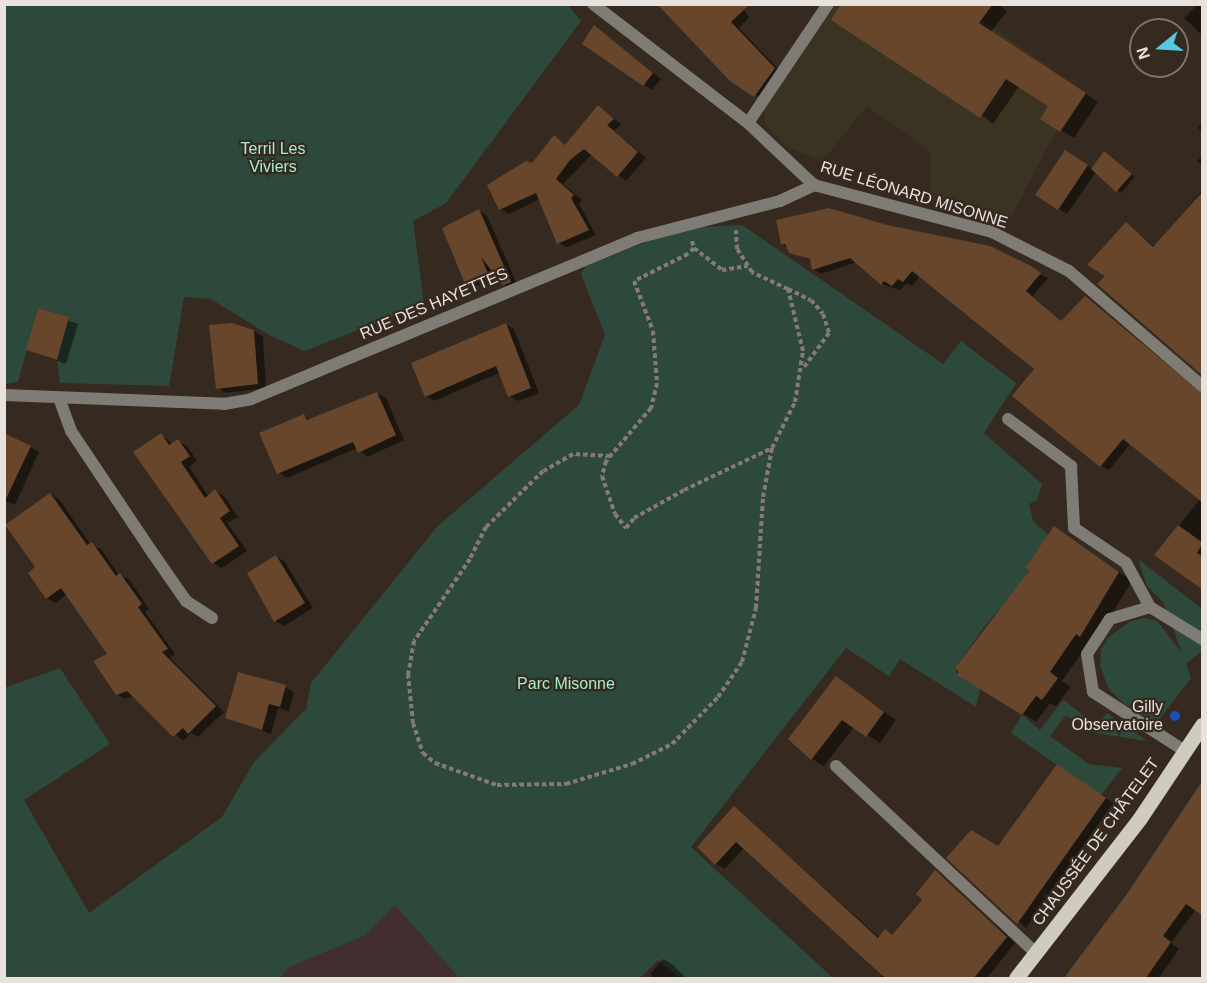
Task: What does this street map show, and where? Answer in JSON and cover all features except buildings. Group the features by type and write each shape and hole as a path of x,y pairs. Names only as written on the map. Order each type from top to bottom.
{"main road":[{"name":"CHAUSSÉE DE CHÂTELET","path":"1016,978 1140,818 1203,725"}],"street":[{"name":"RUE LÉONARD MISONNE","path":"593,4 748,123 814,185 992,232 1069,271 1203,386"},
{"path":"748,123 828,4"},
{"name":"RUE DES HAYETTES","path":"4,395 224,404 251,399 637,238 780,201 814,185"},
{"path":"59,398 72,431 186,601 212,618"},
{"path":"1008,419 1071,466 1074,528 1126,563 1150,607 1203,639"},
{"path":"1150,607 1110,619 1087,654 1093,692 1185,751"},
{"path":"836,766 1036,953"}],"path":[{"path":"610,456 573,454 543,471 486,527 470,559 414,640 408,674 413,723 423,753 435,764 498,785 566,784 632,764 672,744 718,697 742,662 756,608 763,497 772,448 795,402 804,368 829,333 817,307 788,289 752,272 737,249 735,211"},
{"path":"688,223 694,248 722,270 748,266"},
{"path":"694,248 634,281 653,331 657,383 651,408 610,456 602,476 605,491 626,528 634,518 684,489 772,448"},
{"path":"788,289 804,368"}],"shaded area":[{"path":"832,4 961,5 1078,88 1008,223 930,200 931,152 867,106 822,161 787,147 765,124 764,99"},
{"path":"395,905 459,978 281,978 289,967 364,936"}],"green space":[{"name":"Terril Les Viviers","path":"567,4 581,21 446,203 413,221 424,304 305,351 269,335 211,299 184,297 169,386 60,383 57,360 69,317 38,308 18,382 5,384 5,5"},
{"name":"Parc Misonne","path":"742,225 943,364 961,341 1016,383 984,433 1042,484 1037,500 1029,504 1033,521 1048,535 1025,568 1028,571 1025,581 984,627 955,668 958,675 980,689 976,707 900,659 889,676 846,648 691,847 833,978 680,978 658,960 640,978 459,978 395,905 364,936 289,967 281,978 5,978 4,688 60,668 110,744 24,800 89,913 222,817 254,762 306,709 311,683 437,527 579,405 605,335 581,274 586,266 654,239 703,227"},
{"path":"1138,559 1202,609 1202,651 1186,664 1191,678 1157,723 1123,703 1108,688 1100,665 1101,649 1109,637 1131,621 1144,618 1157,621 1182,653 1163,602 1147,586"},
{"path":"1063,700 1097,725 1107,713 1147,741 1095,733 1066,715 1050,736 1089,764 1122,768 1101,795 1011,733 1022,715 1040,730"}],"place":[{"name":"Gilly Observatoire","path":"1175,716"}]}
